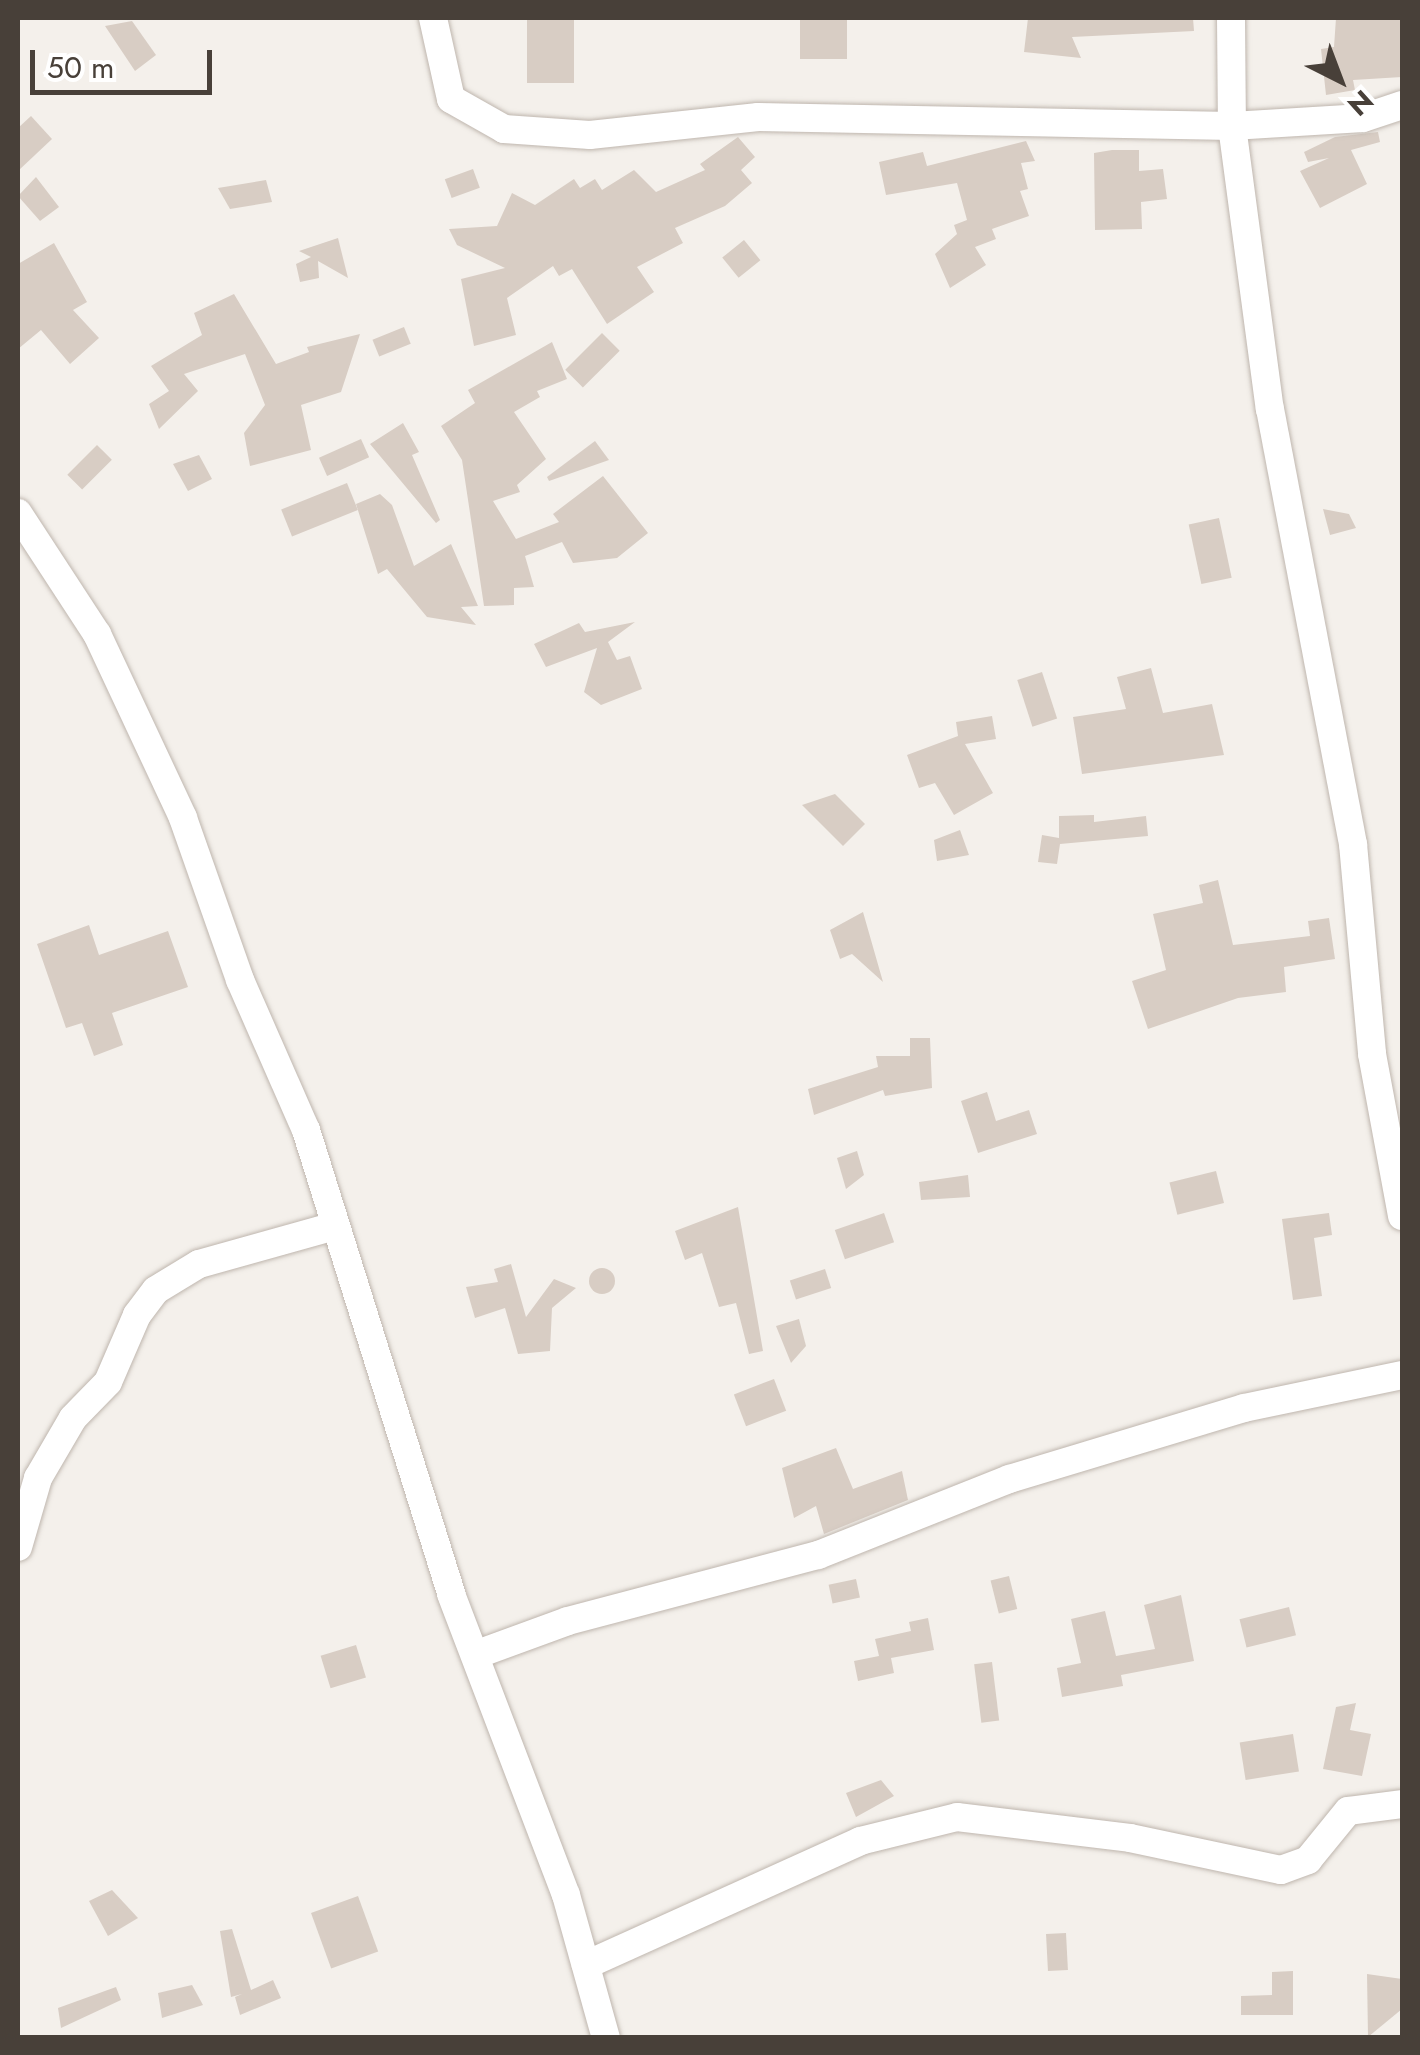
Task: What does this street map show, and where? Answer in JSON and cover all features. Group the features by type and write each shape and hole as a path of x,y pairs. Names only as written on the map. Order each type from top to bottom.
{"street":[{"path":"433,18 451,99 504,129 590,135 758,117 1232,126 1363,118 1402,105"},
{"path":"1231,18 1232,126 1270,408 1353,844 1372,1054 1402,1216"},
{"path":"18,513 97,634 183,818 240,980 306,1130 475,1655 566,1895 606,2038"},
{"path":"18,1546 38,1478 73,1418 108,1382 137,1315 156,1290 199,1264 335,1226"},
{"path":"475,1655 568,1621 818,1555 1009,1479 1244,1408 1402,1375"},
{"path":"586,1966 860,1841 957,1817 1130,1838 1282,1870 1308,1860 1348,1811 1402,1804"}],"building":[{"path":"527,18 574,18 574,83 527,83"},
{"path":"800,18 847,18 847,59 800,59"},
{"path":"1028,18 1193,18 1194,31 1072,37 1081,58 1024,52"},
{"path":"1336,18 1402,18 1402,77 1353,80 1355,90 1326,95 1321,49 1334,47"},
{"path":"132,21 156,55 135,71 105,26"},
{"path":"31,116 52,139 18,171 18,128"},
{"path":"1378,132 1380,142 1351,150 1367,184 1320,208 1300,171 1329,158 1308,162 1304,152 1335,137"},
{"path":"738,137 755,157 741,170 752,183 725,206 675,228 683,243 637,267 654,292 607,324 572,269 559,276 553,266 507,298 516,335 474,346 461,279 505,268 457,245 449,229 497,226 512,193 535,205 574,179 580,188 595,179 602,190 634,170 656,192 705,170 700,164"},
{"path":"1026,141 1035,161 1021,163 1028,189 1020,191 1029,216 992,229 996,239 975,247 986,265 950,288 935,254 957,234 954,225 967,220 957,183 886,195 879,162 923,152 927,166"},
{"path":"1139,150 1139,171 1163,169 1167,199 1141,202 1142,229 1095,230 1094,153"},
{"path":"473,169 480,188 452,198 445,179"},
{"path":"36,177 59,207 40,221 18,196"},
{"path":"266,180 272,202 230,209 218,188"},
{"path":"338,238 348,278 318,261 319,278 300,282 296,264 311,257 299,251"},
{"path":"744,240 760,260 739,278 722,258"},
{"path":"54,243 87,302 73,310 99,338 70,364 41,330 18,349 18,264"},
{"path":"234,294 276,364 309,352 307,347 360,334 341,392 301,405 311,450 250,466 244,433 265,405 245,354 184,374 198,391 159,429 149,404 169,391 151,366 202,335 194,313"},
{"path":"404,327 411,344 379,356 372,340"},
{"path":"602,333 620,351 583,387 565,370"},
{"path":"552,342 567,379 537,391 540,397 514,412 546,459 517,485 520,492 493,501 516,539 559,522 553,514 603,476 648,533 617,558 573,563 562,542 525,556 534,587 514,588 514,605 484,606 462,460 441,426 475,403 468,390"},
{"path":"403,423 419,452 412,455 440,520 436,523 370,444"},
{"path":"361,439 369,457 327,476 319,458"},
{"path":"595,441 609,460 549,481 547,477"},
{"path":"97,445 112,460 82,490 67,475"},
{"path":"199,455 212,479 188,491 173,464"},
{"path":"347,483 358,510 292,536 281,510"},
{"path":"380,494 392,505 414,566 451,544 478,606 461,607 476,625 427,617 387,569 378,574 356,504"},
{"path":"1323,509 1349,514 1356,528 1330,535"},
{"path":"1219,518 1232,578 1201,584 1189,524"},
{"path":"635,622 608,642 617,660 630,656 642,689 601,705 584,692 597,648 546,667 534,644 579,623 585,632"},
{"path":"1151,668 1163,713 1212,704 1224,755 1082,774 1073,717 1126,709 1117,677"},
{"path":"1042,672 1057,719 1032,727 1017,680"},
{"path":"992,716 996,739 965,744 993,793 954,815 935,783 919,788 907,755 958,736 956,722"},
{"path":"835,794 865,824 843,846 802,805"},
{"path":"1094,815 1094,822 1146,816 1148,836 1060,844 1057,864 1038,862 1042,835 1059,838 1059,816"},
{"path":"960,830 969,855 937,861 934,840"},
{"path":"1218,880 1233,945 1310,936 1308,921 1329,918 1335,959 1284,967 1286,992 1238,998 1148,1029 1132,981 1166,970 1153,914 1203,903 1199,885"},
{"path":"863,912 883,982 852,954 840,959 830,930"},
{"path":"89,925 99,955 168,931 188,987 112,1013 123,1045 94,1056 82,1023 66,1028 37,944"},
{"path":"910,1038 930,1038 932,1088 885,1096 883,1090 814,1115 808,1089 878,1067 876,1056 910,1056"},
{"path":"987,1092 996,1121 1029,1110 1037,1134 978,1153 961,1101"},
{"path":"857,1151 864,1175 846,1189 837,1158"},
{"path":"1216,1171 1224,1203 1177,1215 1169,1183"},
{"path":"968,1175 970,1197 921,1200 919,1182"},
{"path":"738,1207 763,1351 749,1354 736,1303 719,1307 702,1253 685,1260 675,1231"},
{"path":"884,1213 894,1242 845,1259 835,1230"},
{"path":"1329,1213 1332,1235 1314,1238 1322,1296 1293,1300 1282,1219"},
{"path":"511,1264 526,1317 554,1279 576,1288 552,1308 550,1351 518,1354 505,1308 475,1318 466,1287 498,1282 494,1269"},
{"path":"602,1268 611,1272 615,1281 611,1290 602,1294 593,1290 589,1281 593,1272"},
{"path":"825,1269 831,1288 796,1299 790,1280"},
{"path":"799,1319 806,1346 791,1363 776,1326"},
{"path":"774,1379 786,1411 746,1426 734,1394"},
{"path":"836,1448 853,1489 902,1471 908,1500 824,1534 816,1506 794,1518 782,1468"},
{"path":"1009,1576 1017,1609 999,1614 991,1581"},
{"path":"856,1579 860,1598 833,1603 829,1585"},
{"path":"1181,1595 1194,1661 1121,1675 1123,1686 1062,1697 1057,1668 1081,1663 1071,1619 1105,1611 1116,1656 1155,1649 1144,1605"},
{"path":"1289,1607 1296,1635 1247,1647 1240,1619"},
{"path":"928,1618 934,1650 891,1658 894,1673 858,1681 854,1661 879,1656 875,1639 911,1631 909,1622"},
{"path":"356,1645 366,1678 331,1688 321,1656"},
{"path":"992,1662 999,1721 981,1723 974,1664"},
{"path":"1356,1703 1350,1730 1371,1734 1362,1776 1323,1769 1336,1707"},
{"path":"1293,1734 1299,1772 1246,1780 1240,1742"},
{"path":"881,1780 894,1796 856,1817 846,1793"},
{"path":"112,1890 138,1918 108,1936 89,1901"},
{"path":"358,1896 378,1951 331,1969 311,1913"},
{"path":"232,1929 251,1990 273,1980 281,1998 240,2015 235,1997 242,1994 231,1997 220,1931"},
{"path":"1066,1933 1068,1970 1048,1971 1046,1934"},
{"path":"1293,1971 1293,2015 1241,2015 1241,1996 1272,1995 1272,1972"},
{"path":"1367,1974 1402,1979 1402,2009 1368,2037"},
{"path":"192,1985 203,2005 162,2018 158,1993"},
{"path":"116,1987 121,2000 61,2028 58,2008"}]}
